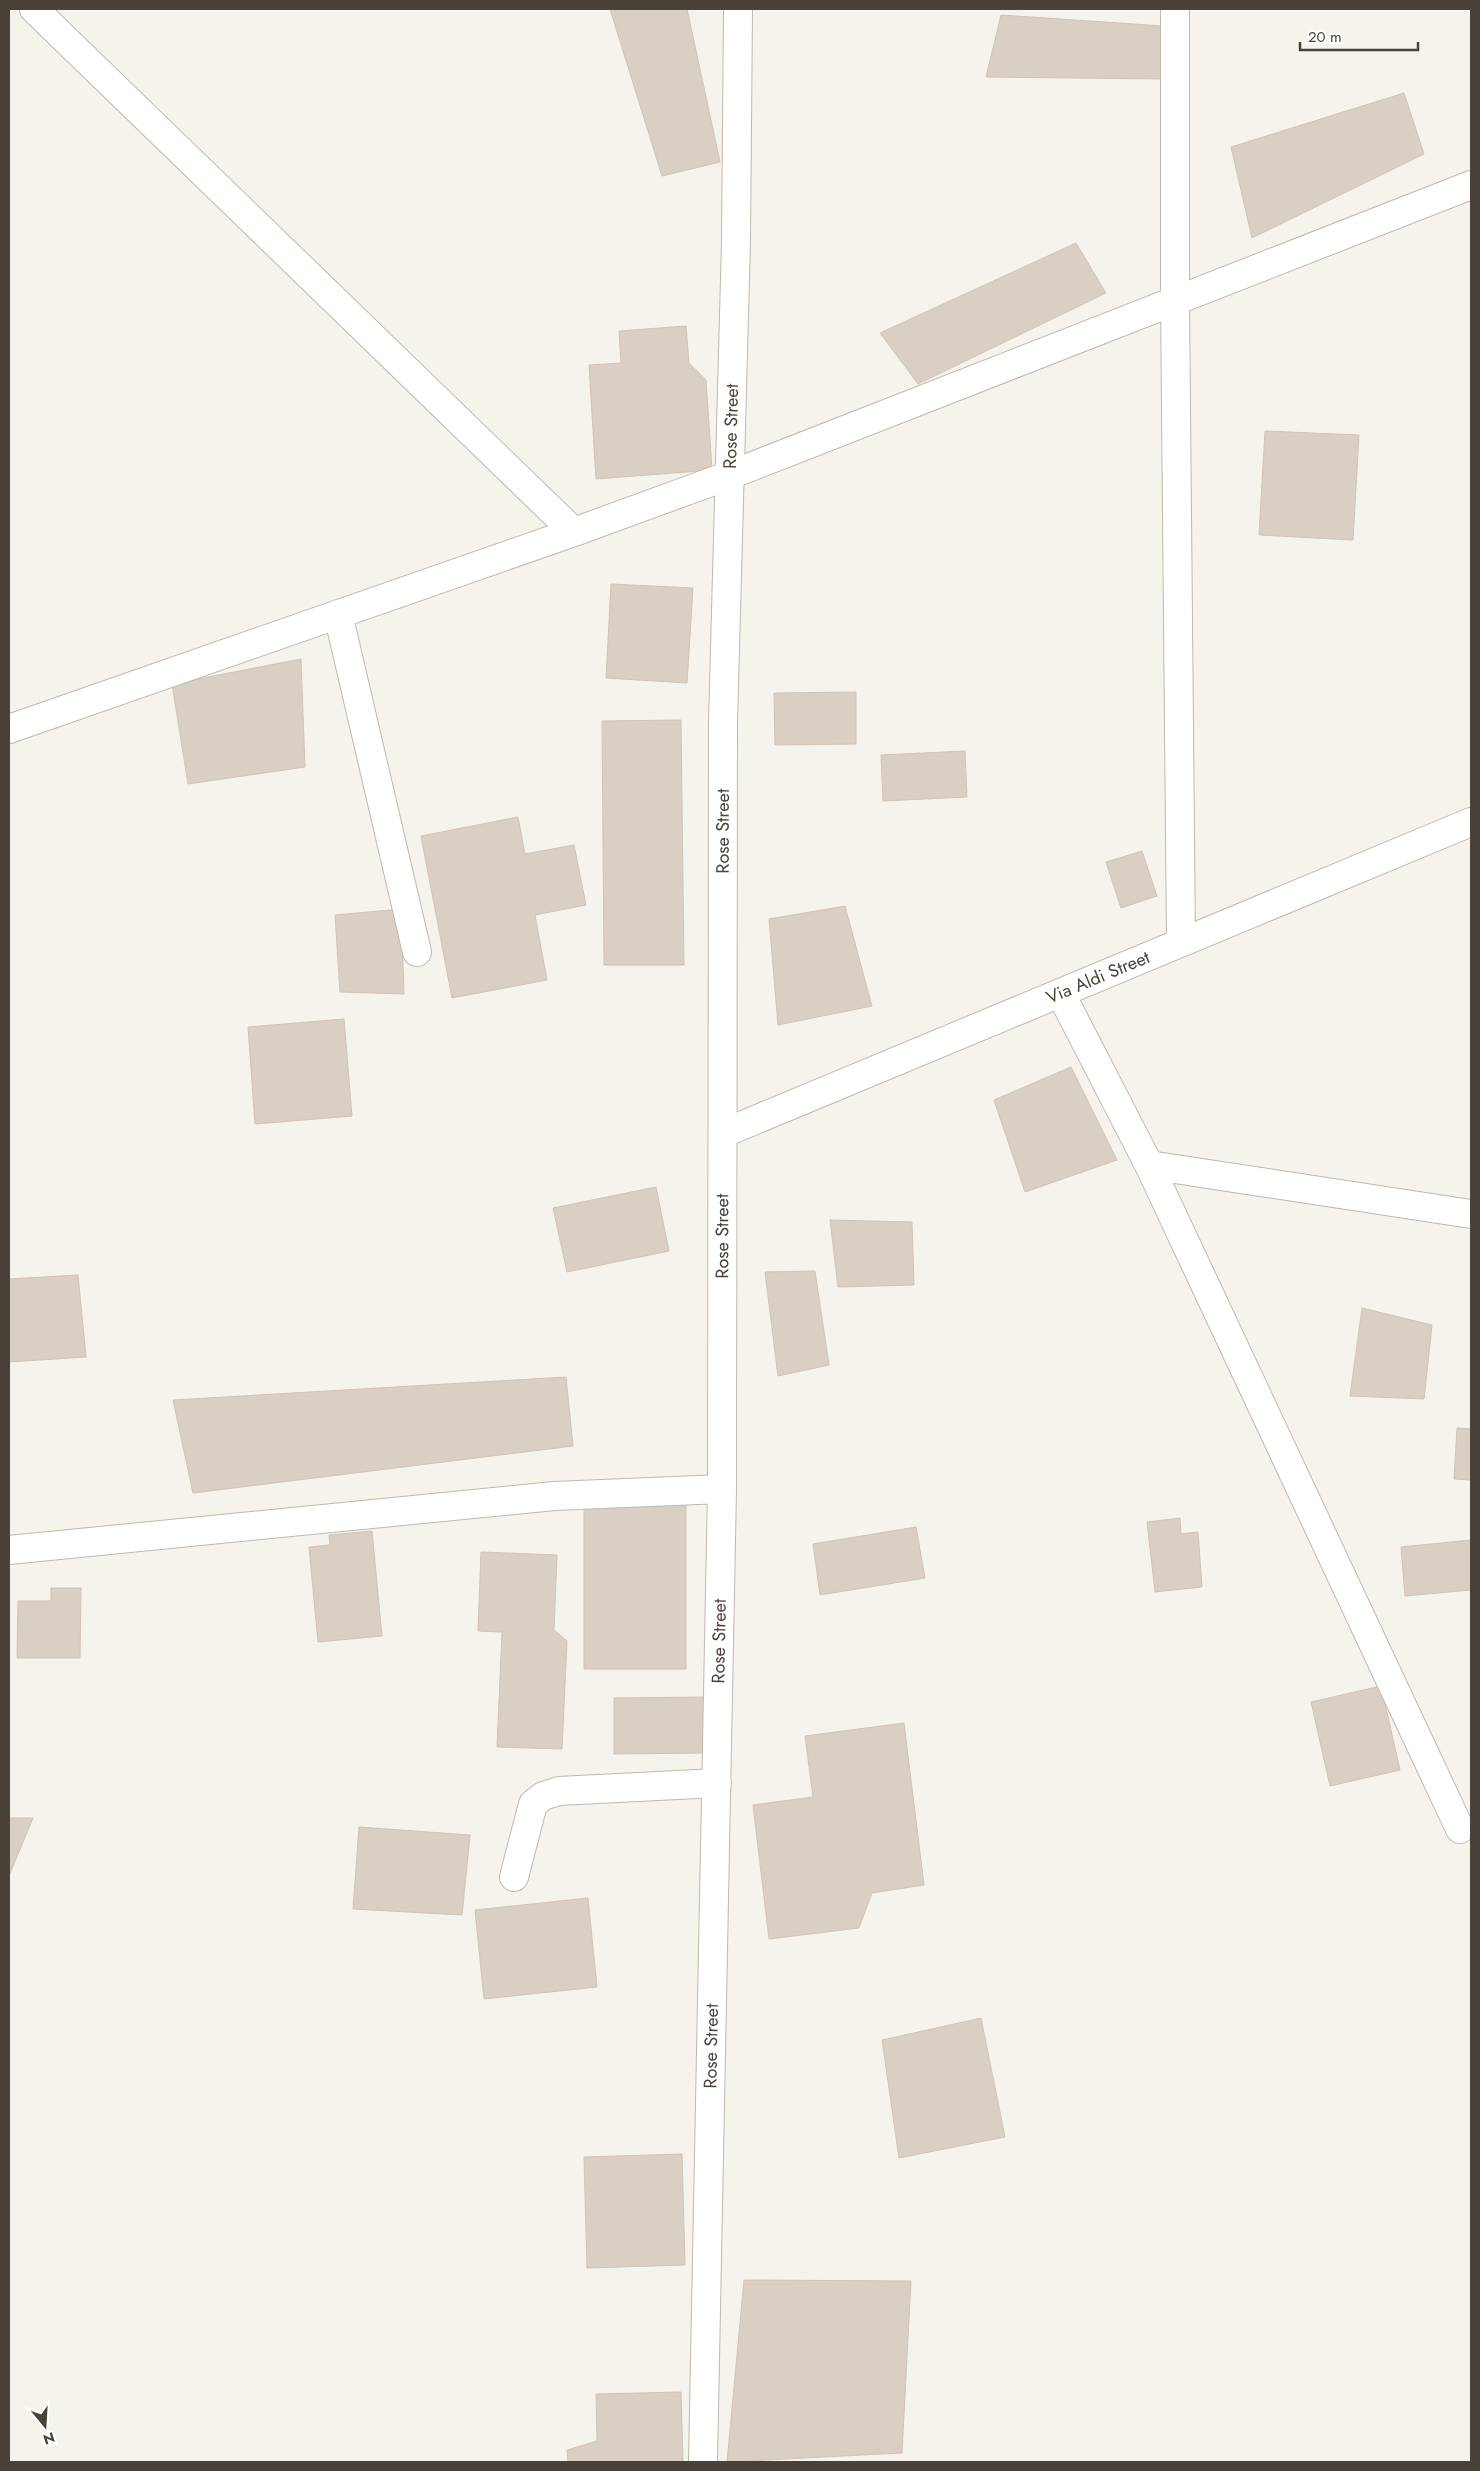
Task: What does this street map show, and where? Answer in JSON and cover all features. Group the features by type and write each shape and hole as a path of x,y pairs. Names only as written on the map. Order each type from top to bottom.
{"street":[{"path":"34,9 574,532"},
{"name":"Rose Street","path":"703,2462 722,1489 721,1260 724,1133 723,722 736,252 738,9"},
{"path":"1175,9 1175,301 1181,942"},
{"path":"9,729 574,532 730,475 1471,185"},
{"path":"338,614 417,952"},
{"name":"Via Aldi Street","path":"724,1133 1471,822"},
{"path":"1061,994 1149,1165 1460,1829"},
{"path":"1149,1165 1471,1214"},
{"path":"9,1550 554,1496 722,1489"},
{"path":"514,1877 533,1804 543,1796 559,1791 717,1783"}],"building":[{"path":"610,9 687,9 720,162 662,176"},
{"path":"1001,15 1163,26 1162,79 986,77"},
{"path":"1404,93 1424,154 1252,238 1231,147"},
{"path":"1076,243 1106,293 918,384 880,333"},
{"path":"686,326 689,363 706,380 712,470 596,479 589,365 621,363 619,331"},
{"path":"1265,431 1359,435 1353,540 1259,535"},
{"path":"611,584 693,588 687,683 606,678"},
{"path":"301,659 305,767 188,784 172,684"},
{"path":"856,692 856,744 775,745 774,693"},
{"path":"681,720 684,965 604,965 602,721"},
{"path":"965,751 967,797 883,801 881,755"},
{"path":"518,817 525,854 574,845 586,905 535,915 547,980 452,998 421,836"},
{"path":"1142,851 1157,896 1121,908 1106,862"},
{"path":"845,906 872,1006 778,1025 769,919"},
{"path":"401,909 404,994 340,992 335,915"},
{"path":"344,1019 352,1116 255,1124 248,1027"},
{"path":"1071,1067 1117,1160 1025,1192 994,1100"},
{"path":"656,1187 669,1251 567,1272 553,1208"},
{"path":"830,1220 912,1222 914,1285 838,1287"},
{"path":"815,1271 829,1365 778,1376 765,1272"},
{"path":"78,1275 86,1357 9,1362 9,1279"},
{"path":"1362,1308 1432,1325 1424,1399 1350,1396"},
{"path":"566,1377 573,1446 193,1493 173,1400"},
{"path":"1457,1428 1471,1429 1471,1480 1454,1479"},
{"path":"584,1501 686,1501 686,1669 584,1669"},
{"path":"1180,1518 1181,1534 1198,1532 1202,1587 1155,1592 1147,1522"},
{"path":"916,1527 925,1578 820,1595 813,1544"},
{"path":"372,1531 382,1636 318,1642 309,1547 330,1545 329,1535"},
{"path":"1471,1540 1471,1590 1405,1596 1401,1547"},
{"path":"481,1552 557,1555 554,1630 567,1641 562,1749 497,1747 502,1632 478,1631"},
{"path":"51,1588 81,1588 80,1658 17,1658 18,1601 51,1601"},
{"path":"1381,1686 1400,1770 1330,1786 1311,1702"},
{"path":"705,1697 706,1753 614,1754 614,1698"},
{"path":"904,1723 924,1885 872,1893 859,1928 769,1939 753,1805 813,1797 805,1736"},
{"path":"9,1818 33,1818 9,1876"},
{"path":"359,1827 470,1835 462,1915 353,1909"},
{"path":"588,1898 597,1987 484,1999 475,1910"},
{"path":"981,2018 1005,2137 899,2158 882,2040"},
{"path":"682,2154 685,2265 587,2268 584,2157"},
{"path":"744,2280 911,2281 902,2453 727,2462"},
{"path":"681,2392 683,2462 568,2462 567,2450 597,2441 596,2394"}]}
